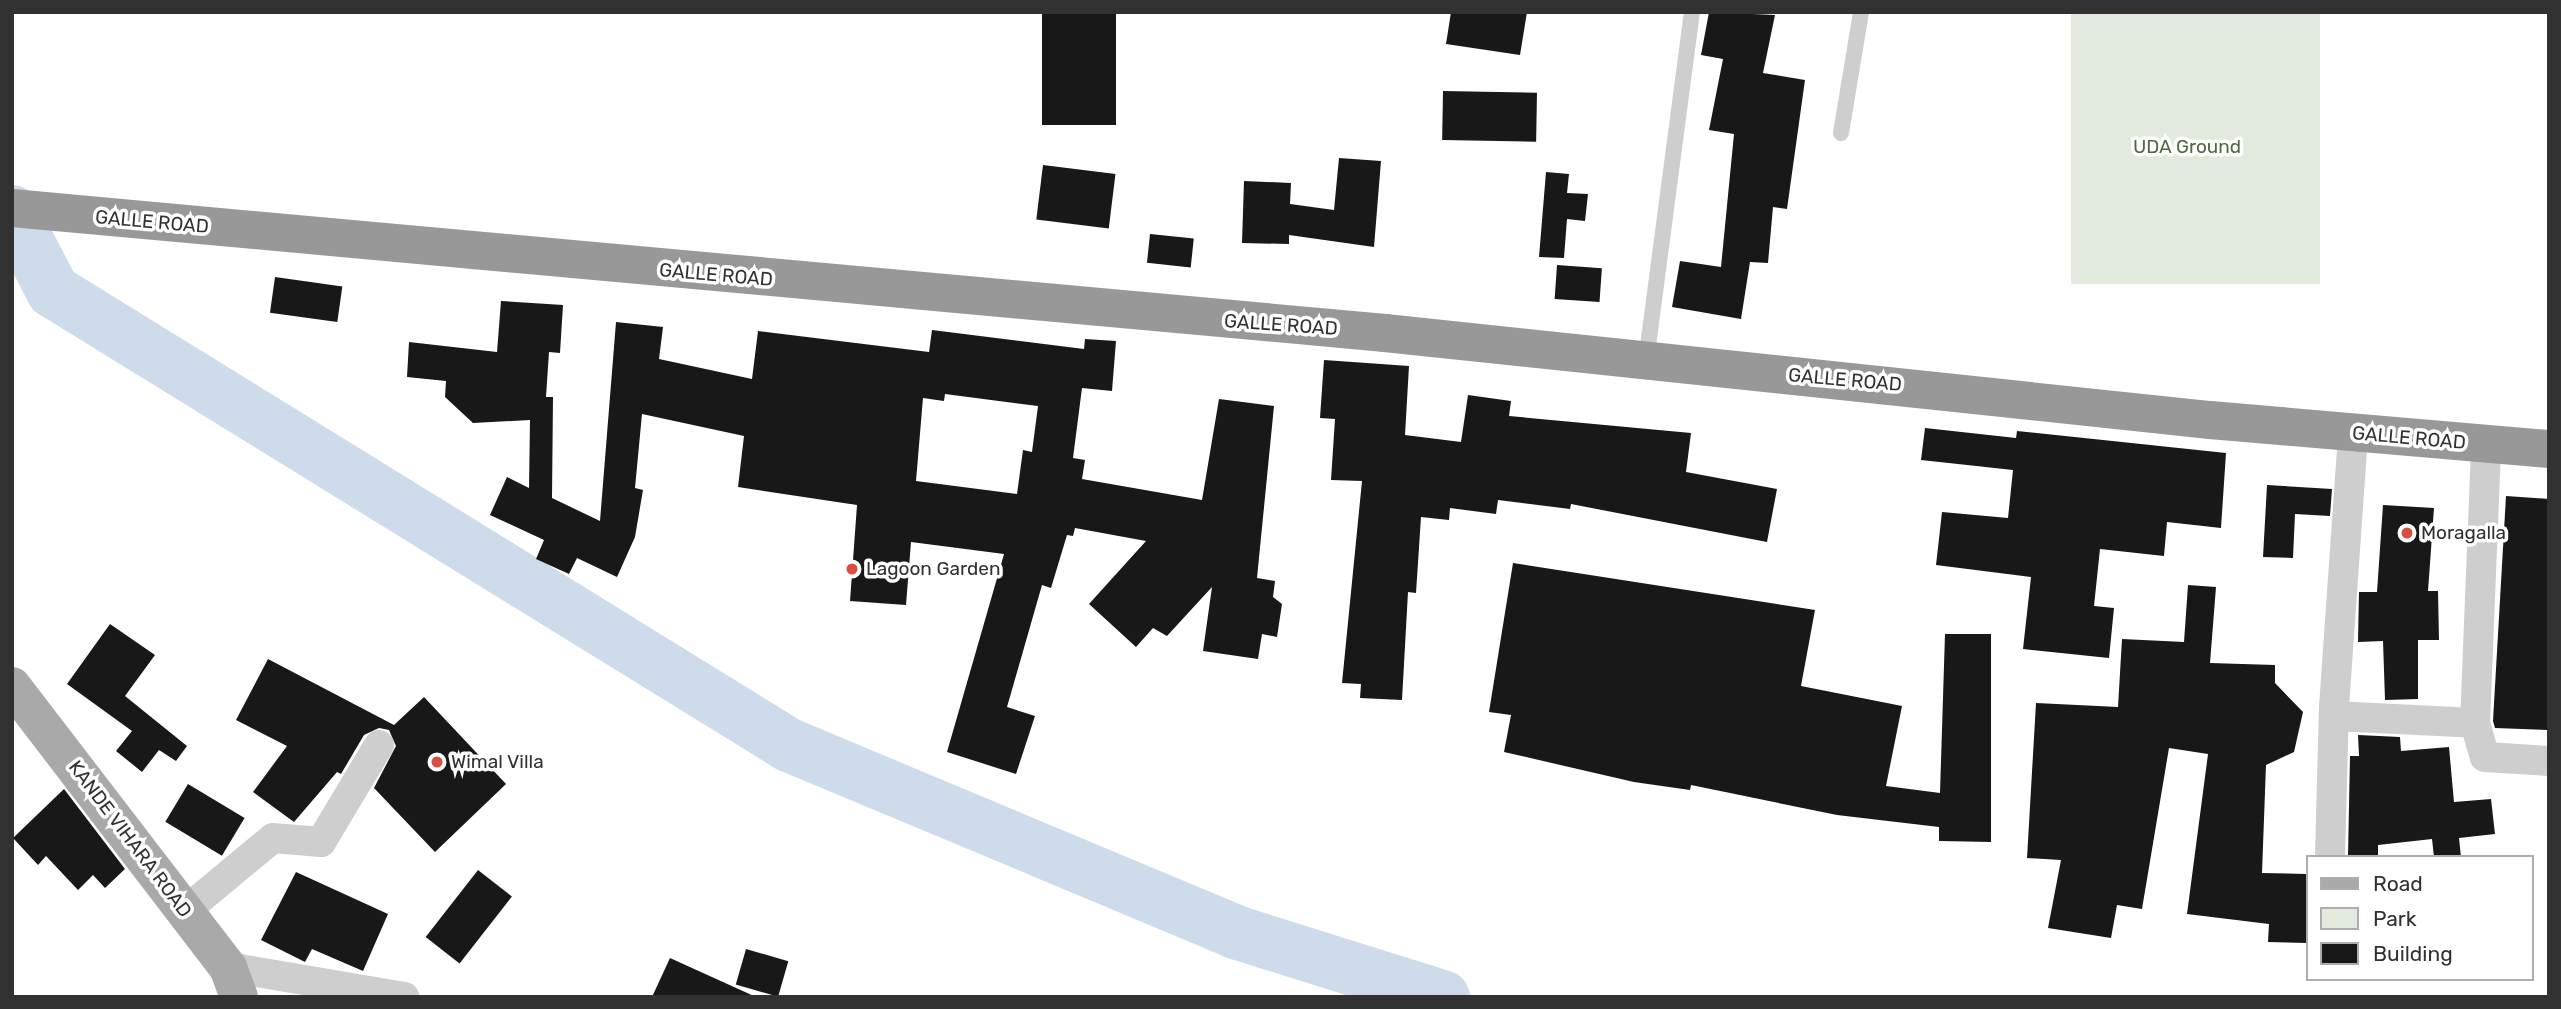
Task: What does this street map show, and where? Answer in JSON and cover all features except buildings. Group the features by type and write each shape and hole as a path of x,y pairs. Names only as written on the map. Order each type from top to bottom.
{"highway":[{"name":"GALLE ROAD","path":"12,208 1646,361 2486,445 2549,449"}],"main road":[{"name":"KANDE VIHARA ROAD","path":"12,686 185,911 233,982"}],"street":[{"path":"2330,855 2334,716 2353,432"},
{"path":"2486,445 2475,723 2485,757 2549,761"},
{"path":"2334,716 2475,723"},
{"path":"185,911 272,838 321,842 379,745"},
{"path":"233,982 404,997"}],"lane":[{"path":"1646,361 1692,12"},
{"path":"1841,133 1861,12"}],"green space":[{"name":"UDA Ground","path":"2071,12 2320,12 2320,284 2071,284"}],"waterway":[{"path":"12,212 53,291 789,745 1235,932 1443,997"}],"place":[{"name":"Moragalla","path":"2407,533"},
{"name":"Lagoon Garden","path":"852,569"},
{"name":"Wimal Villa","path":"437,762"}]}
